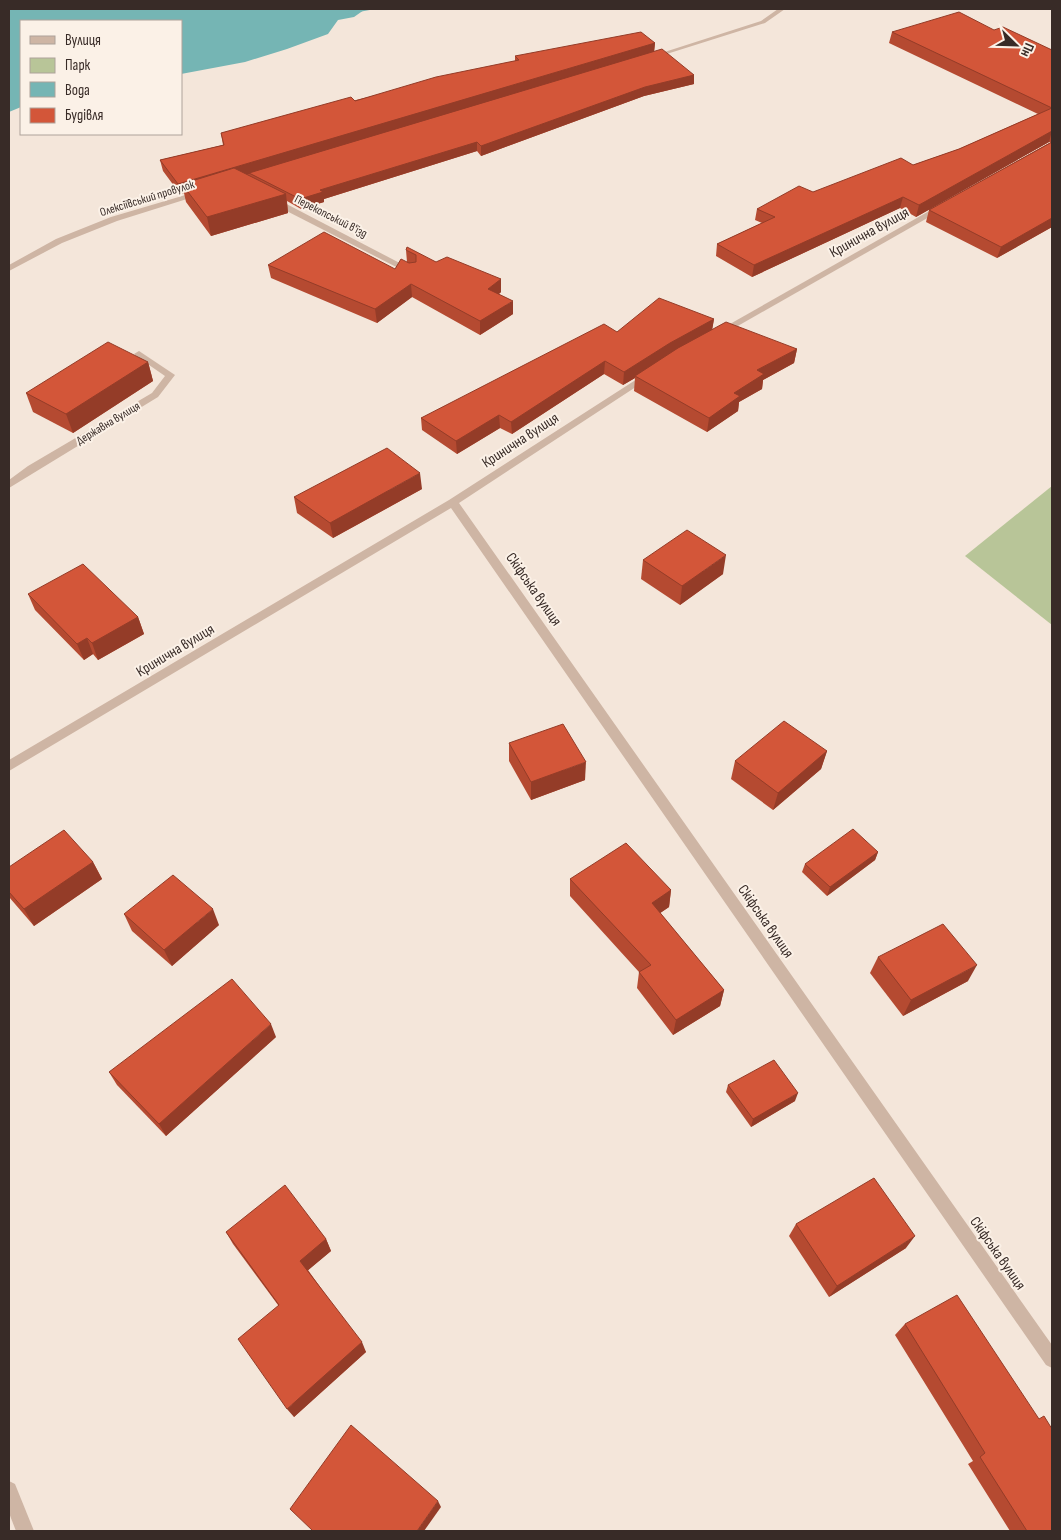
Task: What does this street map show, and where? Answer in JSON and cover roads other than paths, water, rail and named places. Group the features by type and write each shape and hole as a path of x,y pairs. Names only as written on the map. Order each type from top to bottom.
{"street":[{"path":"644,60 763,22 782,9"},
{"name":"Олексіївський провулок","path":"9,268 59,241 114,219 213,190"},
{"name":"Перекопський в'їзд","path":"261,194 413,272"},
{"name":"Кринична вулиця","path":"707,339 949,204"},
{"name":"Державна вулиця","path":"9,486 32,468 155,395 170,375 140,354"},
{"name":"Кринична вулиця","path":"9,766 454,502 656,369"},
{"name":"Скіфська вулиця","path":"454,502 1052,1359"},
{"path":"9,1490 25,1531"}],"water":[{"path":"9,9 364,10 354,17 338,20 328,34 287,49 245,62 182,74 182,20 20,20 20,107 9,112"}],"waterway":[{"path":"348,12 372,9"}]}
